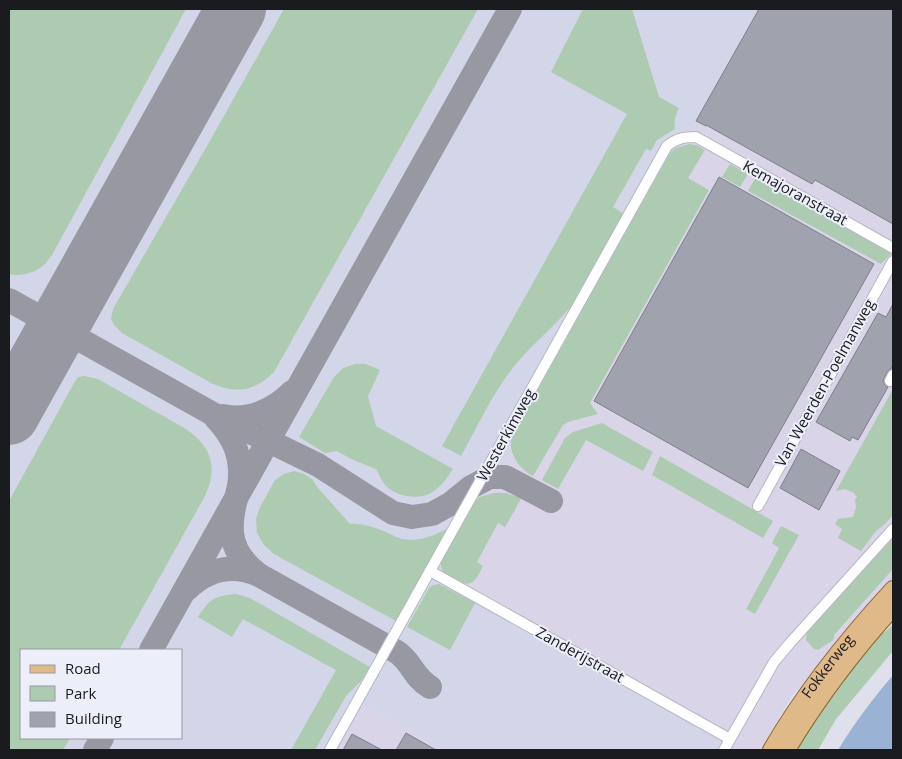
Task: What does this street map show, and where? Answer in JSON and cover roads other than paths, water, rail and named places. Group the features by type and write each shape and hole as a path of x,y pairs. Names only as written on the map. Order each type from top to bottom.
{"main road":[{"name":"Fokkerweg","path":"771,750 820,675 893,589"},
{"name":"Fokkerweg","path":"787,750 813,709 839,674 893,608"}],"street":[{"name":"Westerkimweg","path":"330,750 668,146 684,137 696,137"},
{"name":"Kemajoranstraat","path":"696,137 893,248"},
{"name":"Van Weerden-Poelmanweg","path":"758,506 893,261"},
{"path":"724,750 774,662 893,529"},
{"name":"Zanderijstraat","path":"430,571 730,739"}],"water":[{"path":"893,675 893,750 838,750 864,711"}]}
